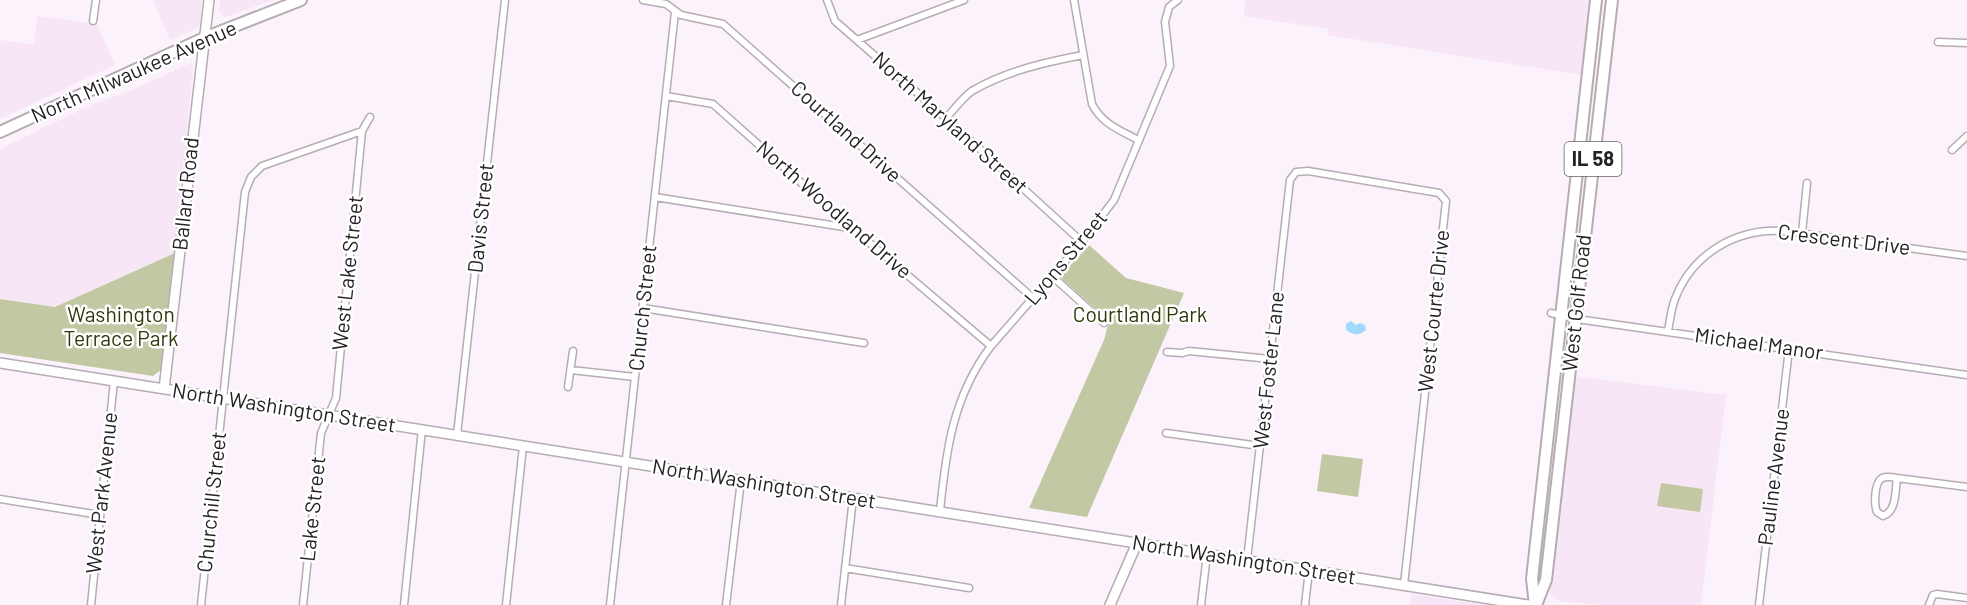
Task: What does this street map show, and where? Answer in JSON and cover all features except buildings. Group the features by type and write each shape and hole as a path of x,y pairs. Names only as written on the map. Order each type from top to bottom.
{"main road":[{"name":"North Milwaukee Avenue","path":"0,132 204,38 301,0"},
{"name":"West Golf Road","path":"1536,605 1532,579 1556,314 1596,0"},
{"name":"West Golf Road","path":"1536,605 1546,580 1612,0"}],"street":[{"path":"93,21 96,0"},
{"name":"Ballard Road","path":"164,389 209,0"},
{"name":"Davis Street","path":"457,435 505,0"},
{"name":"Courtland Drive","path":"643,0 671,5 675,12 681,15 723,24 729,28 1033,298"},
{"name":"North Maryland Street","path":"827,0 835,21 1082,242"},
{"path":"857,40 964,0"},
{"path":"1074,0 1092,105 1097,114 1108,124 1138,140"},
{"name":"Lyons Street","path":"940,511 953,421 977,364 1082,242 1114,200 1170,66 1165,22 1169,7 1178,0"},
{"name":"Church Street","path":"610,605 675,12"},
{"path":"1938,42 1967,43"},
{"path":"946,118 971,92 1044,62 1083,54"},
{"name":"North Woodland Drive","path":"666,96 713,104 852,228 991,346"},
{"path":"362,130 370,117"},
{"name":"Churchill Street","path":"201,605 245,192 251,177 262,166 362,130"},
{"name":"West Lake Street","path":"329,415 336,398 362,130"},
{"path":"1952,150 1967,135"},
{"name":"West Courte Drive","path":"1290,180 1296,172 1308,171 1439,193 1446,201 1404,585"},
{"name":"West Foster Lane","path":"1247,560 1290,180"},
{"path":"1802,233 1807,183"},
{"path":"655,197 852,228"},
{"name":"Crescent Drive","path":"1668,331 1674,301 1697,264 1718,246 1734,238 1755,232 1770,230 1802,233 1967,256"},
{"path":"1052,276 1104,323"},
{"path":"643,308 864,343"},
{"name":"Michael Manor","path":"1556,314 1967,375"},
{"name":"Pauline Avenue","path":"1759,605 1789,348"},
{"path":"568,387 573,351"},
{"path":"1167,352 1189,351 1270,359"},
{"name":"North Washington Street","path":"0,363 1528,605"},
{"path":"571,370 635,377"},
{"name":"West Park Avenue","path":"91,605 114,381"},
{"name":"Lake Street","path":"303,605 322,430 329,415"},
{"path":"404,605 422,429"},
{"path":"1166,434 1260,446"},
{"path":"506,605 523,446"},
{"path":"1897,478 1892,508 1883,516 1874,506 1878,482 1882,478 1897,478 1967,488"},
{"path":"726,605 741,480"},
{"path":"841,605 853,498"},
{"path":"0,499 100,515"},
{"path":"1110,605 1137,543"},
{"path":"1201,605 1207,554"},
{"path":"845,568 969,588"},
{"path":"1305,605 1309,570"},
{"path":"1929,605 1933,596 1937,594 1967,598"}],"shaded area":[{"path":"153,0 202,0 199,27 170,40"},
{"path":"220,0 273,0 225,17 219,12"},
{"path":"1245,0 1589,0 1581,75 1328,35 1328,29 1244,16"},
{"path":"37,16 97,24 115,65 0,119 0,40 34,45"},
{"path":"191,63 193,67 175,253 55,307 0,299 0,149 91,105 132,90"},
{"path":"1572,376 1726,395 1701,605 1602,605 1564,602 1554,599 1550,593"},
{"path":"1412,594 1484,605 1410,605"}],"green space":[{"name":"Courtland Park","path":"1089,245 1126,278 1184,293 1087,517 1029,508 1104,340 1109,321 1060,277"},
{"name":"Washington Terrace Park","path":"175,253 162,369 153,376 0,353 0,299 55,307"},
{"path":"1322,454 1363,459 1358,497 1317,491"},
{"path":"1661,483 1703,489 1700,512 1657,506"}],"water":[{"path":"1351,321 1356,325 1360,323 1365,325 1366,330 1358,334 1349,332 1346,330 1346,324"}]}
